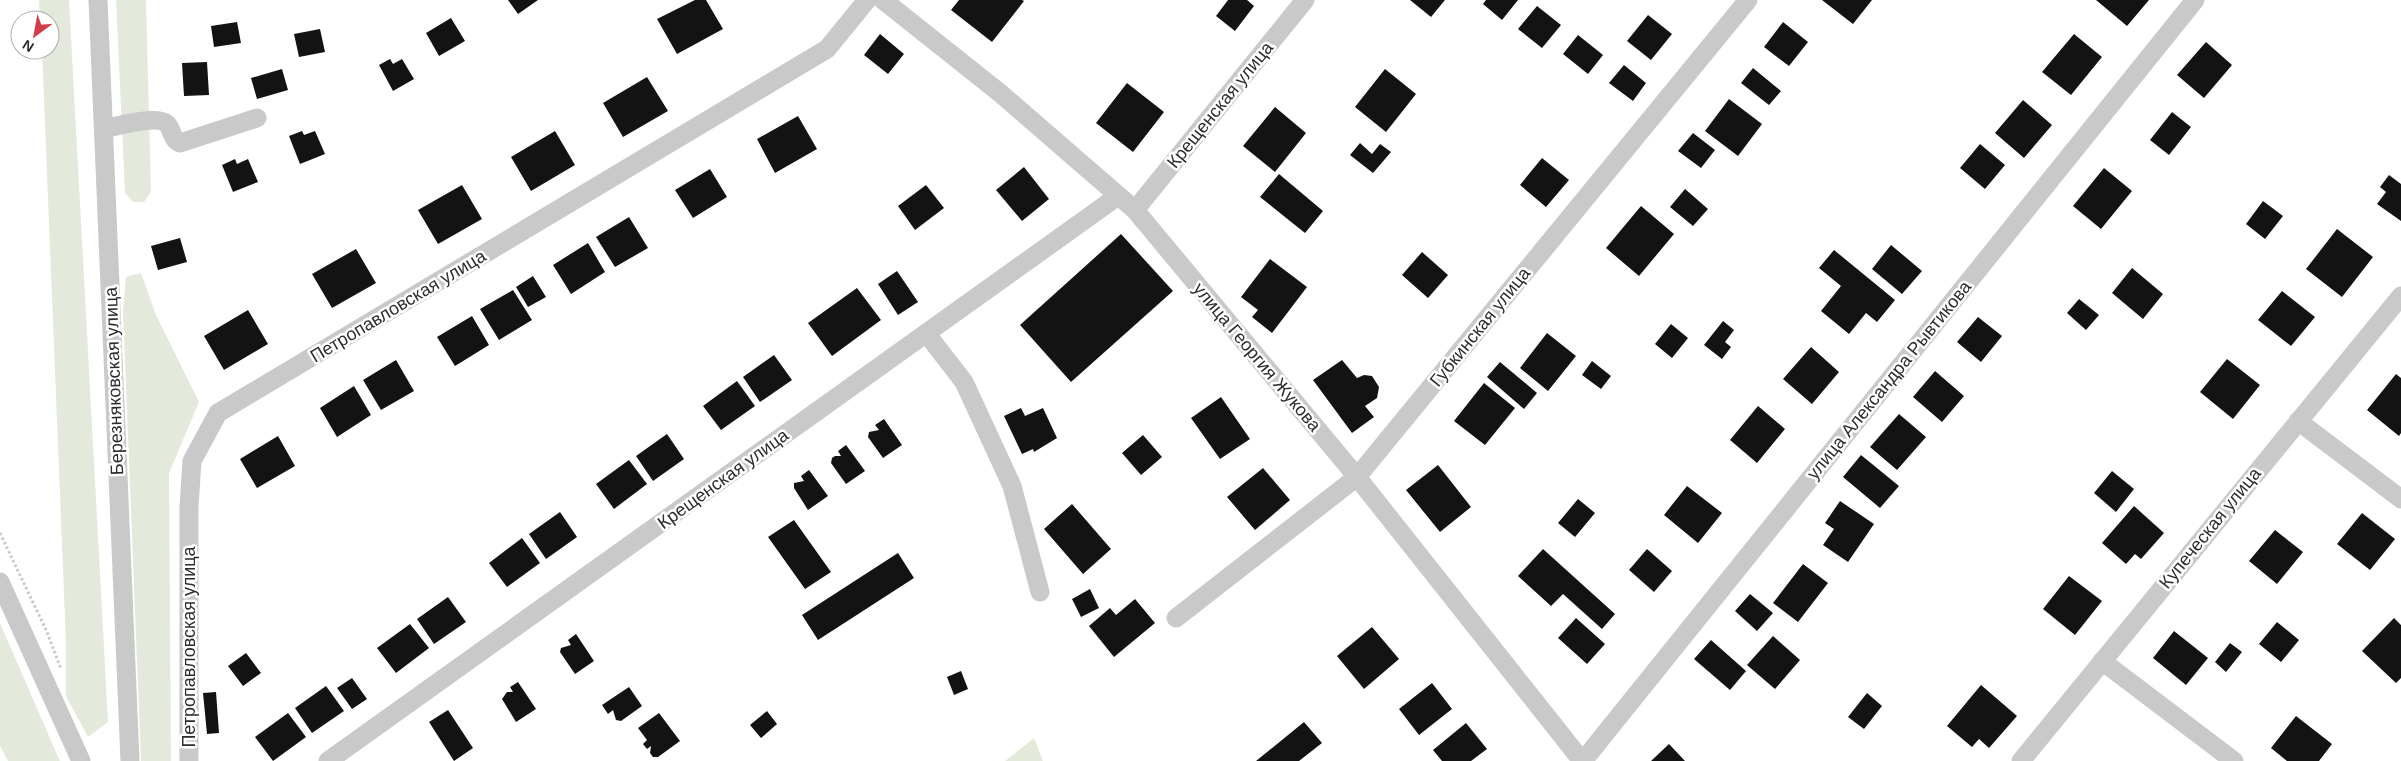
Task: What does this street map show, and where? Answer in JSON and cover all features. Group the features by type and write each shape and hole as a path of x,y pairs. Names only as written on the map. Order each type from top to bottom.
{"street":[{"name":"Березняковская улица","path":"98,0 130,761"},
{"name":"Петропавловская улица","path":"189,761 189,507 192,461 218,413 827,49 867,0"},
{"name":"улица Георгия Жукова","path":"883,0 1000,93 1134,210 1357,477 1582,761"},
{"name":"Крещенская улица","path":"1134,210 1305,0"},
{"name":"Губкинская улица","path":"1176,618 1357,477 1748,0"},
{"name":"улица Александра Рывтикова","path":"1582,761 2195,0"},
{"path":"104,129 157,120 166,124 174,139 180,142 257,118"},
{"name":"Крещенская улица","path":"328,761 1118,196"},
{"name":"Купеческая улица","path":"2022,761 2401,296"},
{"path":"926,334 964,382 1012,486 1040,592"},
{"path":"2298,421 2401,499"},
{"path":"0,582 81,761"},
{"path":"2102,661 2234,761"}],"shaded area":[{"path":"39,0 69,0 108,722 88,737 66,696 66,643 42,60 60,60 60,10 40,10"},
{"path":"116,0 146,0 151,192 144,202 133,202 125,193"},
{"path":"141,273 156,315 199,402 169,473 171,761 141,761 123,311 126,277"},
{"path":"0,623 60,761 8,761 0,746"},
{"path":"1034,738 1043,761 1005,761"}],"building":[{"path":"508,0 538,0 518,14"},
{"path":"695,0 706,0 723,29 677,54 657,19"},
{"path":"959,0 1024,1 992,42 951,10"},
{"path":"1228,0 1247,0 1254,6 1235,31 1216,16"},
{"path":"1410,0 1445,0 1431,17"},
{"path":"1486,0 1518,0 1502,20 1483,4"},
{"path":"1822,0 1872,0 1853,24"},
{"path":"2096,0 2149,0 2127,26"},
{"path":"1537,6 1561,25 1542,48 1518,29"},
{"path":"1648,15 1672,34 1651,60 1627,41"},
{"path":"451,18 465,41 439,56 426,33"},
{"path":"237,22 241,43 214,47 211,26"},
{"path":"1783,22 1808,42 1789,66 1764,47"},
{"path":"320,29 325,52 299,57 294,34"},
{"path":"880,34 904,54 888,74 864,55"},
{"path":"2074,34 2102,57 2071,95 2042,72"},
{"path":"1578,35 1603,55 1588,74 1563,54"},
{"path":"2206,42 2232,65 2204,98 2177,75"},
{"path":"390,59 393,64 402,59 414,79 393,91 379,65"},
{"path":"207,62 209,95 184,96 182,63"},
{"path":"1624,65 1646,83 1633,101 1609,83"},
{"path":"1753,68 1781,91 1769,105 1741,83"},
{"path":"282,69 288,90 257,99 251,78"},
{"path":"1385,69 1416,94 1386,132 1355,107"},
{"path":"647,77 668,111 623,137 603,103"},
{"path":"1127,83 1164,112 1133,152 1096,123"},
{"path":"1729,99 1762,124 1738,156 1705,131"},
{"path":"2023,100 2052,125 2024,158 1995,133"},
{"path":"1275,107 1306,133 1275,172 1243,146"},
{"path":"2172,112 2191,127 2169,155 2150,140"},
{"path":"798,116 817,149 775,173 757,139"},
{"path":"302,131 304,135 315,131 325,154 300,164 289,136"},
{"path":"555,131 575,165 531,191 511,157"},
{"path":"1693,133 1715,150 1701,168 1678,151"},
{"path":"1360,143 1372,154 1380,144 1391,152 1373,173 1350,155"},
{"path":"1980,144 2005,165 1985,189 1960,168"},
{"path":"1542,158 1569,180 1546,207 1520,185"},
{"path":"235,159 237,164 248,159 258,182 233,192 222,165"},
{"path":"1024,167 1049,199 1022,221 996,190"},
{"path":"2104,168 2132,191 2101,229 2073,206"},
{"path":"710,169 727,197 693,218 675,190"},
{"path":"1279,174 1323,211 1305,233 1260,197"},
{"path":"2389,175 2401,184 2401,221 2377,204 2386,192 2380,187"},
{"path":"462,185 482,219 438,244 418,210"},
{"path":"926,185 944,208 915,230 898,206"},
{"path":"1685,189 1708,209 1693,226 1670,207"},
{"path":"2263,201 2283,216 2265,239 2246,224"},
{"path":"1641,206 1674,234 1639,276 1606,248"},
{"path":"629,217 648,248 615,267 596,237"},
{"path":"2337,229 2373,257 2342,297 2306,269"},
{"path":"1121,234 1173,291 1071,382 1020,325"},
{"path":"180,238 187,262 158,270 151,246"},
{"path":"588,243 605,272 571,294 553,265"},
{"path":"1891,245 1922,271 1902,294 1872,269"},
{"path":"356,249 376,283 332,308 312,274"},
{"path":"1834,250 1895,300 1877,322 1866,313 1849,334 1821,311 1841,286 1819,268"},
{"path":"1422,252 1448,275 1428,298 1402,275"},
{"path":"1270,259 1307,287 1272,333 1252,317 1258,310 1241,297"},
{"path":"2132,268 2163,294 2143,319 2112,293"},
{"path":"897,271 918,302 898,315 878,284"},
{"path":"533,276 546,297 528,307 516,287"},
{"path":"857,288 881,320 832,356 808,323"},
{"path":"513,290 532,320 499,340 480,309"},
{"path":"2282,291 2315,317 2291,346 2258,320"},
{"path":"2079,299 2099,315 2086,330 2067,313"},
{"path":"248,310 268,344 224,370 204,336"},
{"path":"472,316 489,345 455,366 437,337"},
{"path":"1978,317 2002,336 1981,362 1957,342"},
{"path":"1723,321 1734,330 1725,342 1731,347 1722,359 1704,345"},
{"path":"1671,324 1688,338 1672,358 1655,344"},
{"path":"1547,333 1576,356 1548,391 1520,368"},
{"path":"1811,347 1839,372 1812,404 1783,379"},
{"path":"774,355 792,380 760,402 743,377"},
{"path":"2227,359 2260,385 2233,419 2200,392"},
{"path":"396,360 414,391 381,410 363,380"},
{"path":"1342,360 1357,378 1364,375 1372,376 1379,387 1377,398 1365,406 1374,417 1352,433 1313,380"},
{"path":"1592,361 1611,376 1601,389 1582,375"},
{"path":"1500,362 1537,393 1524,409 1487,377"},
{"path":"1935,371 1964,396 1942,422 1913,397"},
{"path":"2396,374 2401,378 2401,433 2399,436 2367,410"},
{"path":"737,381 755,406 721,430 703,406"},
{"path":"1484,383 1515,408 1485,445 1454,421"},
{"path":"354,386 371,415 337,437 320,408"},
{"path":"1221,397 1250,439 1220,459 1191,418"},
{"path":"1758,406 1785,429 1757,463 1730,440"},
{"path":"1021,408 1025,416 1043,408 1057,438 1034,452 1033,449 1022,454 1004,416"},
{"path":"1899,414 1926,437 1897,470 1870,447"},
{"path":"884,419 902,445 883,458 868,437 869,432 879,430 875,425"},
{"path":"667,434 684,459 653,481 636,456"},
{"path":"1143,435 1162,457 1141,475 1122,453"},
{"path":"278,436 295,466 257,488 240,459"},
{"path":"846,445 865,471 846,484 831,463 832,458 841,456 838,451"},
{"path":"1861,455 1899,486 1880,508 1843,477"},
{"path":"629,460 647,484 614,509 596,484"},
{"path":"1438,465 1471,507 1440,532 1406,490"},
{"path":"1263,468 1290,500 1255,530 1227,497"},
{"path":"809,470 828,496 808,510 794,488 794,483 804,481 801,476"},
{"path":"2112,471 2134,489 2116,512 2094,493"},
{"path":"1687,486 1722,513 1698,543 1664,515"},
{"path":"1578,499 1595,513 1575,537 1558,523"},
{"path":"1840,501 1874,524 1848,562 1823,545 1834,529 1825,523"},
{"path":"1072,504 1111,549 1083,574 1044,529"},
{"path":"2134,506 2164,533 2141,559 2135,554 2126,564 2102,543"},
{"path":"560,512 577,537 546,559 529,534"},
{"path":"2362,513 2395,539 2370,570 2337,544"},
{"path":"794,520 831,572 805,589 768,537"},
{"path":"2275,530 2303,552 2277,584 2249,561"},
{"path":"522,538 540,563 507,587 489,563"},
{"path":"1543,549 1615,614 1602,629 1563,594 1551,606 1518,576"},
{"path":"1647,549 1672,571 1654,592 1629,570"},
{"path":"898,553 914,578 818,640 802,615"},
{"path":"1803,564 1828,583 1798,622 1773,603"},
{"path":"2069,576 2102,601 2075,635 2043,609"},
{"path":"1090,589 1099,608 1081,617 1072,599"},
{"path":"1750,594 1773,613 1757,631 1735,611"},
{"path":"448,597 466,622 434,644 417,619"},
{"path":"1135,599 1155,623 1114,657 1089,626 1110,608 1116,615"},
{"path":"1576,618 1605,644 1587,664 1558,638"},
{"path":"2394,618 2401,625 2401,678 2396,683 2362,651"},
{"path":"2277,622 2299,640 2281,662 2259,644"},
{"path":"410,624 429,648 396,673 377,648"},
{"path":"1372,627 1399,659 1364,689 1337,656"},
{"path":"2174,631 2208,658 2186,685 2153,658"},
{"path":"576,634 594,661 575,674 560,652 561,648 571,645 568,640"},
{"path":"1773,636 1800,660 1775,689 1747,665"},
{"path":"1711,640 1746,671 1730,690 1694,659"},
{"path":"2230,643 2242,652 2226,672 2215,662"},
{"path":"246,653 261,673 243,686 228,666"},
{"path":"961,671 968,689 954,695 947,677"},
{"path":"352,678 367,699 352,709 337,688"},
{"path":"518,682 536,709 516,722 502,699 507,692 513,692 510,687"},
{"path":"1432,683 1452,709 1419,735 1399,709"},
{"path":"1981,685 2017,716 1989,748 1979,739 1972,747 1947,726"},
{"path":"326,686 344,711 312,733 295,708"},
{"path":"629,687 642,706 621,721 616,720 613,710 608,714 602,705"},
{"path":"216,692 219,733 207,734 203,693"},
{"path":"1867,693 1882,706 1864,729 1848,717"},
{"path":"448,710 473,748 454,761 429,722"},
{"path":"767,711 777,724 761,738 750,725"},
{"path":"288,713 306,737 273,761 255,737"},
{"path":"659,713 680,741 658,757 653,757 650,753 651,746 647,749 643,744 647,740 638,728"},
{"path":"2296,716 2332,744 2319,761 2287,761 2271,748"},
{"path":"1304,722 1322,743 1299,761 1256,761"},
{"path":"1466,723 1487,749 1471,761 1442,761 1433,750"},
{"path":"1669,744 1685,761 1651,761"}]}
